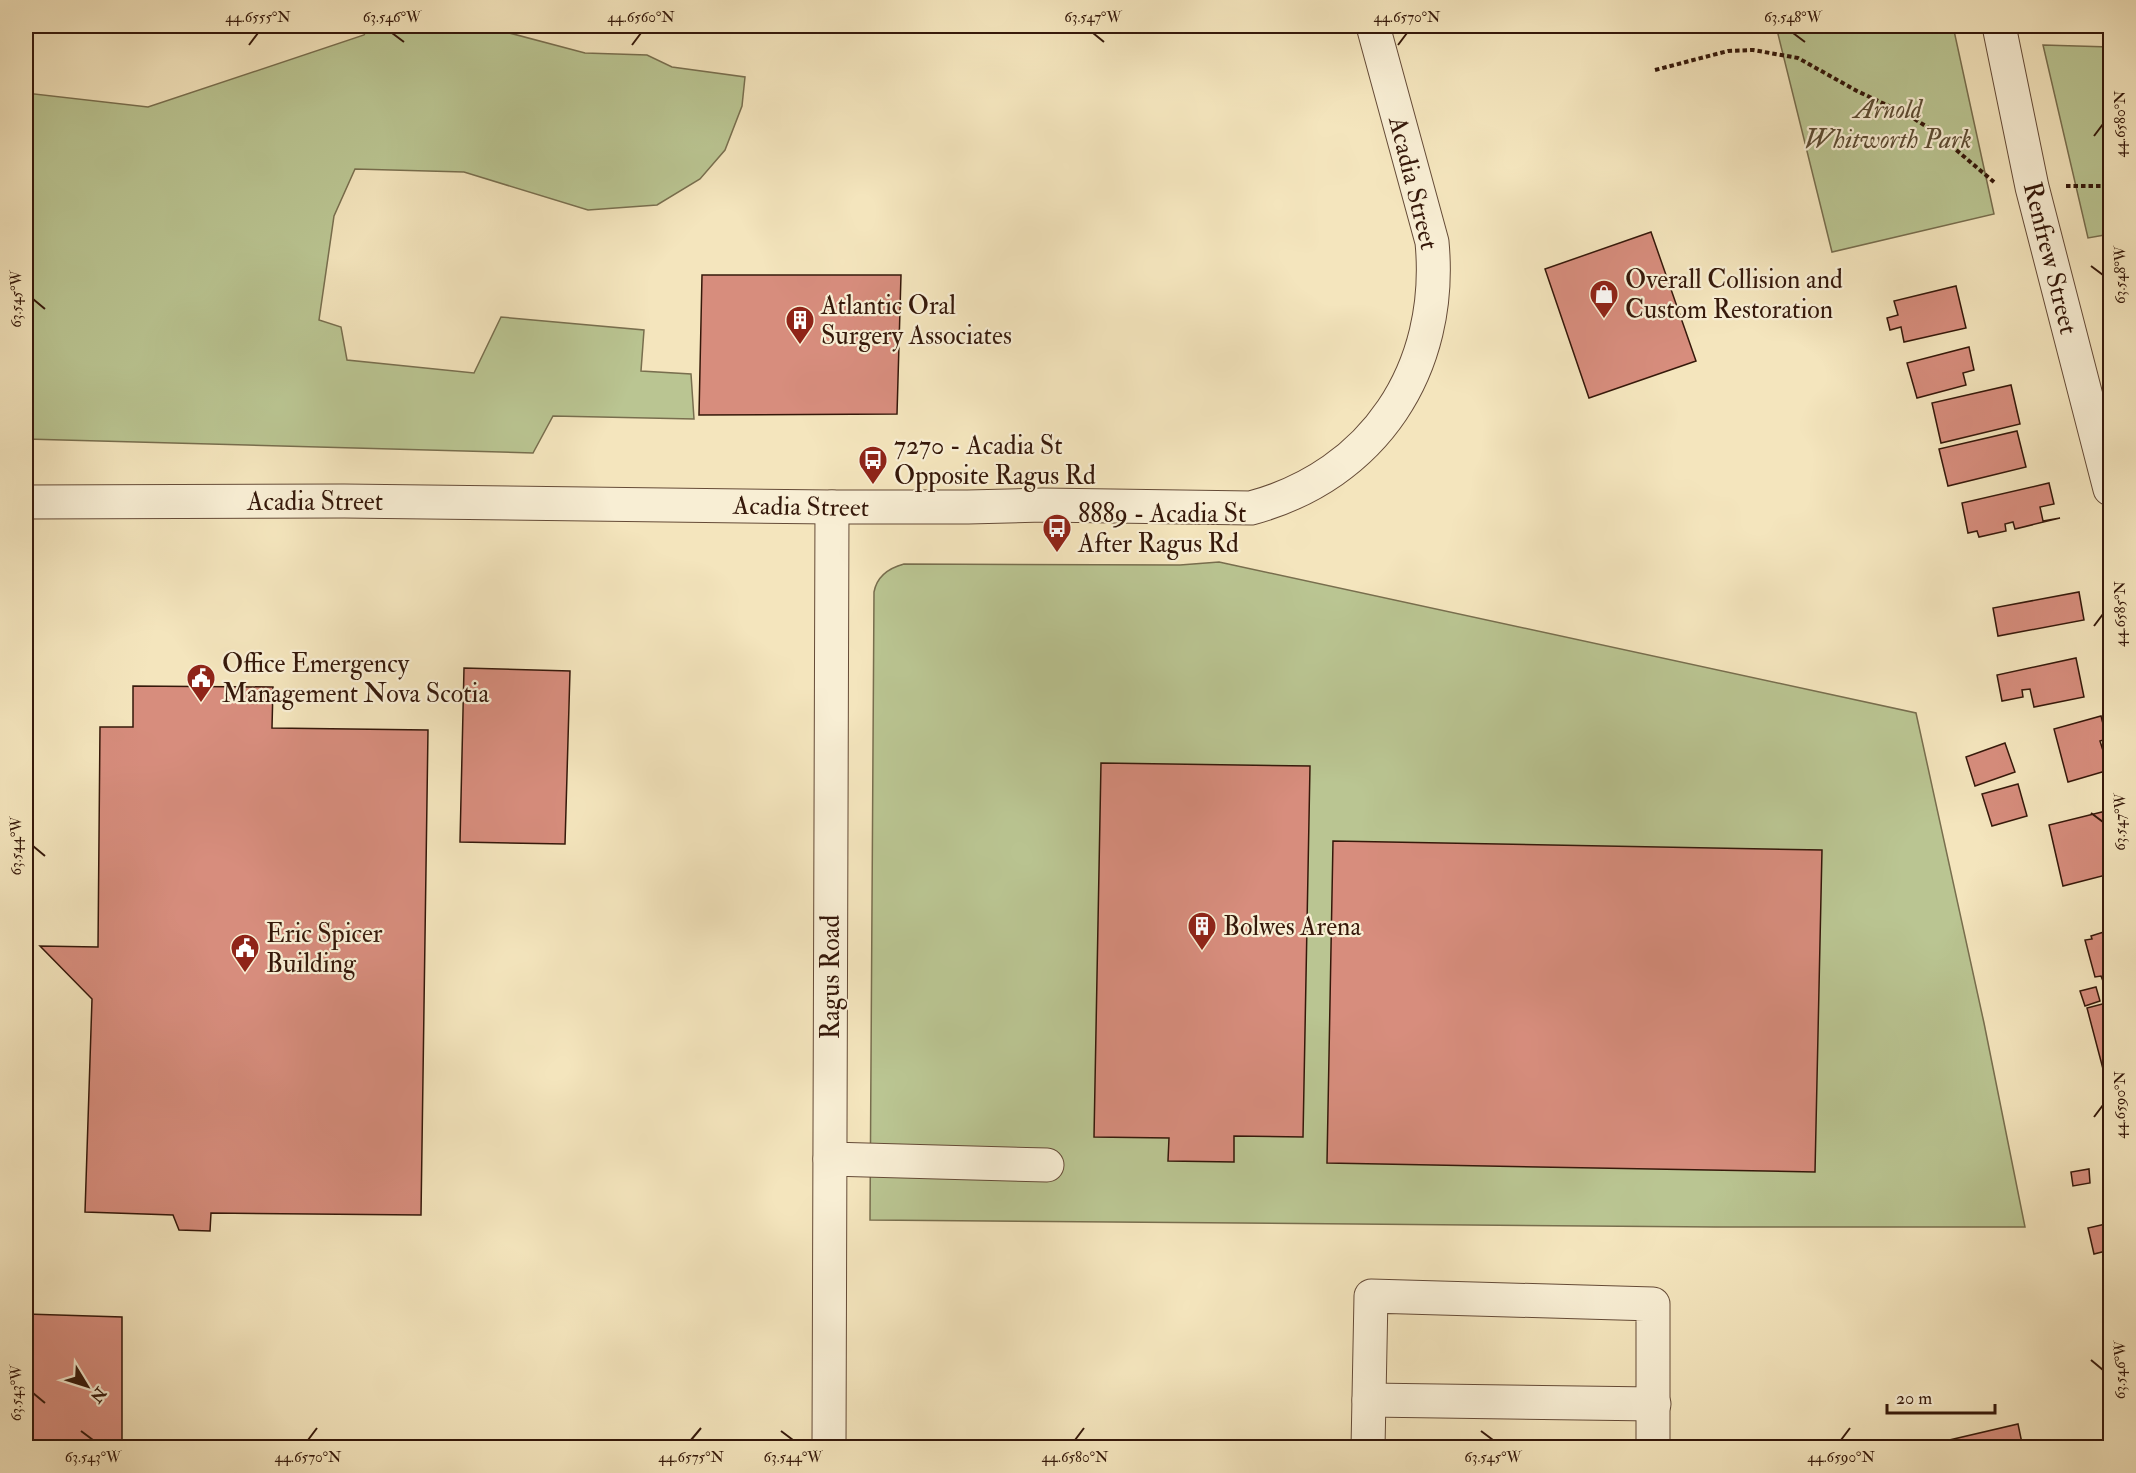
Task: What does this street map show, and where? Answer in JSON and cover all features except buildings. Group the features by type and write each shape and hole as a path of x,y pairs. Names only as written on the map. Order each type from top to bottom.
{"street":[{"name":"Acadia Street","path":"26,502 344,501 832,507 1043,505 1251,508 1276,501 1321,479 1360,448 1393,410 1416,366 1430,318 1434,268 1432,242 1373,26"},
{"name":"Renfrew Street","path":"1999,26 2032,187 2110,489"},
{"name":"Ragus Road","path":"829,1448 832,507"},
{"path":"830,1159 1047,1165"},
{"path":"1368,1448 1371,1296 1653,1304 1653,1448"},
{"path":"1369,1400 1654,1404"}],"path":[{"path":"1655,70 1728,51 1753,50 1798,58 1857,91 1910,116 1935,132 1997,185 2032,187"}],"green space":[{"path":"369,26 483,26 585,53 647,55 672,67 745,77 742,106 725,150 700,179 657,205 588,210 464,172 355,169 334,216 319,320 341,327 347,360 474,373 501,317 644,330 641,371 691,374 694,419 553,416 533,453 26,439 26,93 148,107 364,35"},
{"name":"Arnold Whitworth Park","path":"1776,26 1953,26 1994,214 1832,252"},
{"path":"2043,45 2110,47 2110,234 2088,238"},
{"path":"1219,562 1916,713 1984,1023 2025,1227 1716,1227 870,1220 874,592 878,581 889,570 904,564 1180,565"}],"place":[{"name":"Overall Collision and Custom Restoration","path":"1604,320"},
{"name":"Atlantic Oral Surgery Associates","path":"800,346"},
{"name":"7270 - Acadia St Opposite Ragus Rd","path":"873,486"},
{"name":"8889 - Acadia St After Ragus Rd","path":"1057,554"},
{"name":"Office Emergency Management Nova Scotia","path":"201,704"},
{"name":"Bolwes Arena","path":"1202,952"},
{"name":"Eric Spicer Building","path":"245,974"}]}
